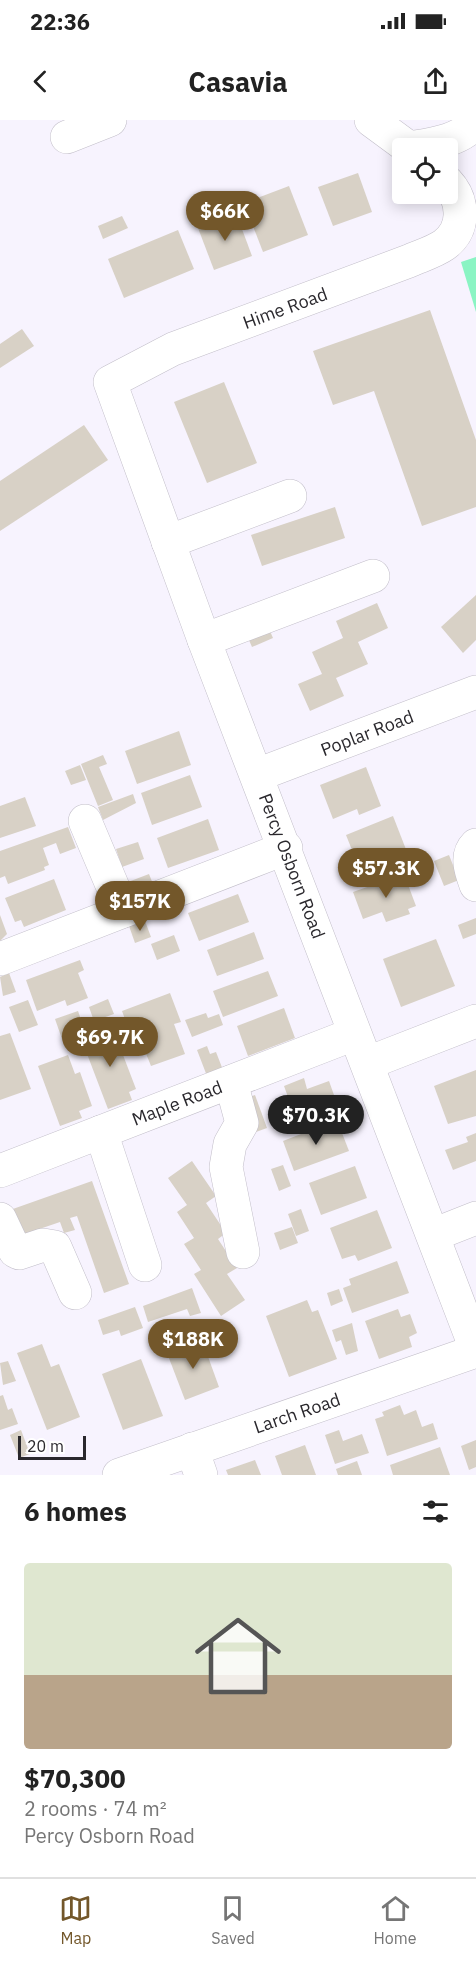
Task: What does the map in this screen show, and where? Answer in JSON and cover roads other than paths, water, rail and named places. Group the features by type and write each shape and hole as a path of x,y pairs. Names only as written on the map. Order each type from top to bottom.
{"street":[{"path":"67,137 110,120"},
{"path":"371,120 395,138"},
{"path":"453,138 469,130 476,122"},
{"name":"Hime Road","path":"110,382 173,349 409,261 444,245 458,231 461,207 458,202"},
{"name":"Percy Osborn Road","path":"110,382 204,639 286,848 354,1034 368,1063 476,1350"},
{"path":"168,542 290,496"},
{"path":"204,639 373,576"},
{"name":"Poplar Road","path":"257,775 476,692"},
{"path":"85,821 123,911"},
{"path":"476,845 470,851 469,861 476,885"},
{"path":"0,959 286,848"},
{"path":"368,1063 476,1021"},
{"name":"Maple Road","path":"0,1171 354,1034"},
{"path":"231,1082 242,1123 230,1144 226,1167 243,1252"},
{"path":"101,1132 145,1265"},
{"path":"434,1235 476,1218"},
{"path":"0,1219 15,1251 19,1253 50,1245 55,1247 75,1293"},
{"name":"Larch Road","path":"119,1475 197,1462 476,1350"}]}
